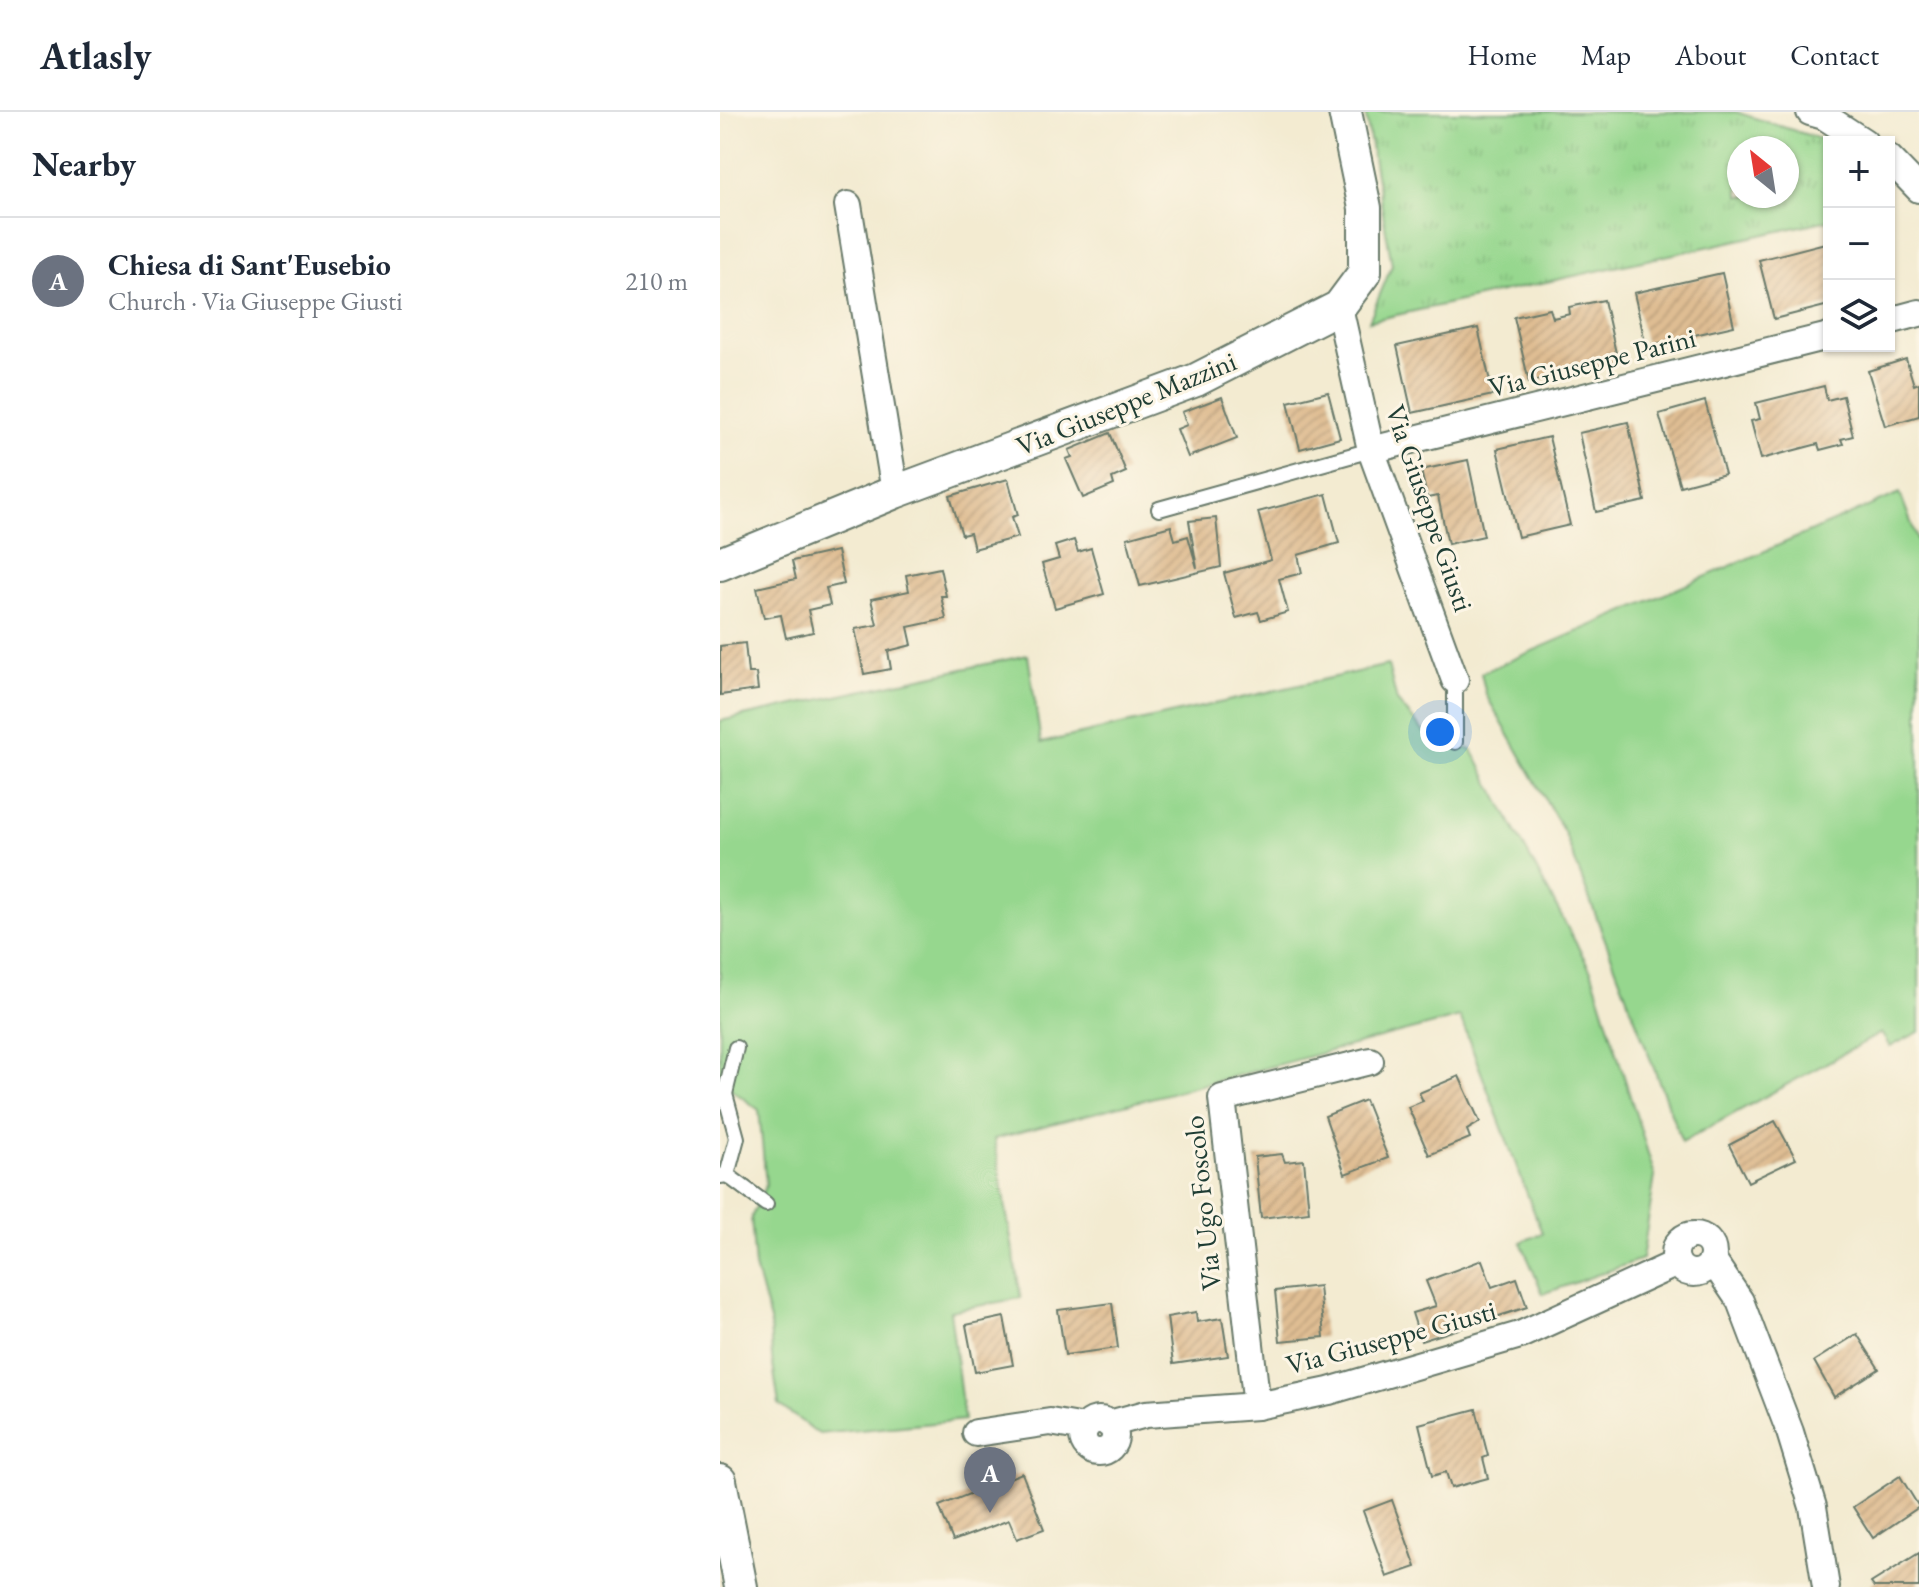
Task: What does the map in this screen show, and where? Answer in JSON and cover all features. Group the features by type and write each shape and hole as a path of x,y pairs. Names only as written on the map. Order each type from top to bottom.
{"street":[{"name":"Via Giuseppe Mazzini","path":"720,564 895,492 1196,380 1339,307 1365,272 1365,208 1345,112"},
{"path":"1821,113 1855,136"},
{"path":"1895,164 1919,189"},
{"path":"848,205 895,492"},
{"name":"Via Giuseppe Giusti","path":"1339,307 1371,450 1455,680"},
{"path":"1895,319 1919,313"},
{"name":"Via Giuseppe Parini","path":"1371,450 1823,337"},
{"name":"Via Ugo Foscolo","path":"1257,1406 1222,1098 1370,1061"},
{"name":"Via Giuseppe Giusti","path":"976,1433 1050,1422 1097,1426 1146,1414 1257,1406 1329,1391 1520,1335 1677,1263 1676,1246 1682,1238 1692,1234 1710,1242 1714,1251 1713,1261 1740,1301 1790,1432 1813,1507 1826,1587"},
{"path":"720,1481 741,1587"}],"lane":[{"path":"1159,509 1371,450"},
{"path":"1455,680 1455,742"},
{"path":"736,1048 723,1094 737,1138 724,1176 766,1204"}],"green space":[{"path":"1365,112 1736,112 1823,140 1823,221 1369,321 1392,265"},
{"path":"1900,493 1919,544 1919,1032 1890,1047 1881,1033 1682,1142 1564,832 1486,695 1481,673"},
{"path":"1028,655 1041,743 1388,665 1397,701 1429,738 1472,750 1592,973 1655,1176 1642,1259 1543,1294 1521,1242 1542,1233 1460,1017 994,1139 1021,1298 950,1311 964,1420 819,1434 779,1405 770,1321 755,1267 751,1218 766,1185 759,1110 720,1081 720,721"}],"building":[{"path":"1823,244 1823,307 1774,319 1759,260"},
{"path":"1722,273 1734,326 1646,346 1634,293"},
{"path":"1604,300 1618,362 1529,382 1514,317 1550,309 1553,318 1570,314 1569,307"},
{"path":"1478,328 1493,395 1412,413 1397,346"},
{"path":"1906,359 1914,385 1919,383 1919,416 1885,426 1868,371"},
{"path":"1824,386 1827,400 1843,396 1853,436 1841,439 1843,444 1820,450 1818,444 1761,459 1751,421 1760,419 1756,403"},
{"path":"1328,392 1340,438 1300,449 1288,402"},
{"path":"1222,397 1237,438 1188,457 1177,429 1187,425 1182,412"},
{"path":"1705,401 1725,474 1680,486 1659,414"},
{"path":"1628,422 1645,501 1596,512 1579,433"},
{"path":"1110,433 1126,472 1112,478 1114,485 1083,498 1066,459 1072,457 1069,450"},
{"path":"1549,437 1570,525 1518,537 1497,449"},
{"path":"1468,460 1484,536 1448,544 1438,496 1427,498 1421,470"},
{"path":"1008,479 1018,515 1012,517 1018,537 974,549 970,533 962,535 950,496"},
{"path":"1326,494 1339,543 1298,555 1302,573 1279,579 1288,612 1261,620 1258,612 1236,618 1224,573 1271,560 1258,512"},
{"path":"1216,518 1221,567 1140,586 1127,538 1171,526 1175,540 1188,536 1197,568 1189,521"},
{"path":"1074,540 1078,552 1091,548 1104,594 1055,608 1042,564 1059,559 1055,546"},
{"path":"837,551 844,584 826,588 830,605 808,610 813,632 786,638 781,615 764,618 757,588 796,579 792,561"},
{"path":"940,568 946,596 941,596 946,619 908,627 912,645 888,651 891,669 864,674 855,629 877,625 871,599 909,591 906,575"},
{"path":"745,643 748,673 756,673 758,690 720,695 720,646"},
{"path":"1459,1076 1480,1122 1467,1130 1470,1138 1429,1155 1408,1107 1423,1101 1419,1093"},
{"path":"1365,1100 1388,1158 1345,1174 1325,1116"},
{"path":"1775,1121 1796,1159 1748,1182 1729,1145"},
{"path":"1282,1154 1285,1162 1304,1160 1309,1212 1261,1218 1255,1157"},
{"path":"1482,1260 1492,1287 1517,1278 1527,1307 1421,1341 1412,1313 1436,1306 1426,1281"},
{"path":"1319,1286 1324,1337 1280,1341 1275,1291"},
{"path":"1112,1303 1118,1348 1065,1355 1058,1310"},
{"path":"1196,1312 1197,1322 1222,1318 1228,1356 1173,1364 1167,1317"},
{"path":"1004,1317 1013,1365 975,1372 966,1325"},
{"path":"1857,1334 1879,1369 1834,1397 1814,1361"},
{"path":"1476,1409 1488,1456 1483,1458 1488,1478 1451,1488 1446,1472 1432,1476 1419,1424"},
{"path":"981,1463 986,1477 972,1483 966,1469"},
{"path":"1022,1473 1044,1529 1017,1539 1009,1520 953,1541 939,1506"},
{"path":"1900,1476 1919,1507 1873,1538 1853,1507"},
{"path":"1392,1500 1416,1567 1387,1577 1363,1511"},
{"path":"1919,1553 1919,1587 1874,1587 1871,1583"}],"place":[{"name":"Chiesa di Sant'Eusebio","path":"990,1513"}]}
